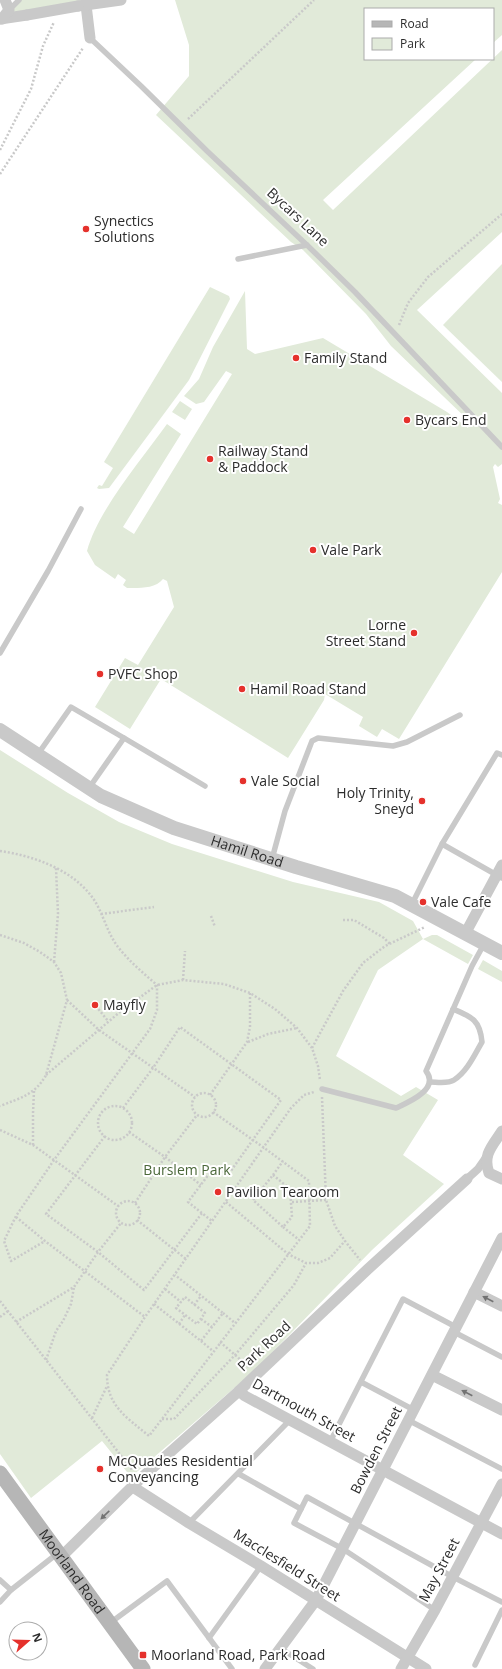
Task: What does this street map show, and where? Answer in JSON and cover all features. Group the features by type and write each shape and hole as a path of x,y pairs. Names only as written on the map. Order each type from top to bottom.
{"main road":[{"name":"Moorland Road","path":"0,1473 143,1669"}],"street":[{"path":"4,12 27,15 121,0"},
{"path":"82,6 90,38"},
{"name":"Hamil Road","path":"0,730 102,796 174,828 395,896 502,953"},
{"path":"465,934 500,873"},
{"name":"Park Road","path":"60,1555 239,1390 368,1268 478,1169 502,1131"},
{"path":"487,1156 489,1173 502,1179"},
{"name":"Bowden Street","path":"265,1669 316,1600 474,1292 501,1244"},
{"path":"474,1292 502,1306"},
{"path":"432,1375 502,1410"},
{"name":"Dartmouth Street","path":"239,1390 245,1396 289,1421 502,1534"},
{"name":"Macclesfield Street","path":"136,1484 189,1523 426,1669"},
{"name":"May Street","path":"401,1669 435,1610 502,1484"}],"lane":[{"path":"4,12 19,0"},
{"name":"Bycars Lane","path":"90,38 307,245 502,447"},
{"path":"238,259 307,245"},
{"path":"0,654 48,572 81,509"},
{"path":"38,755 71,707 205,786"},
{"path":"272,859 285,811 312,741 318,738 393,746 407,742 460,715"},
{"path":"89,788 124,738"},
{"path":"412,904 442,844 498,753 502,755"},
{"path":"442,844 500,873"},
{"path":"322,1089 396,1108 425,1092 430,1082 426,1071 452,1009 484,944"},
{"path":"430,1082 443,1083 454,1080 462,1073 482,1042 481,1031 476,1021 469,1016 452,1009"},
{"path":"330,1442 403,1299 502,1357"},
{"path":"361,1382 414,1410"},
{"path":"408,1420 502,1469"},
{"path":"189,1523 239,1474 289,1421"},
{"path":"239,1474 301,1509"},
{"path":"435,1610 342,1549 294,1523 307,1497 452,1577 502,1602"},
{"path":"0,1602 11,1590 60,1555"},
{"path":"209,1638 261,1566"},
{"path":"0,1580 11,1590"},
{"path":"110,1623 166,1581 232,1669"},
{"path":"475,1665 502,1610"},
{"path":"280,1648 313,1669"}],"path":[{"path":"181,125 314,0"},
{"path":"0,150 31,89 48,33"},
{"path":"0,174 90,38"},
{"path":"395,335 408,303 428,276 502,214"},
{"path":"0,851 22,855 56,868 87,891 101,914 117,946 141,971 158,984"},
{"path":"54,962 58,914 56,868"},
{"path":"101,914 154,907"},
{"path":"211,916 215,927"},
{"path":"343,920 354,920 384,938 390,944"},
{"path":"312,1048 343,991 363,963 390,944 440,920"},
{"path":"0,935 24,943 54,962 60,973 67,1000 46,1075 41,1084 34,1091 0,1106"},
{"path":"182,980 185,951"},
{"path":"46,1075 108,1021 158,984 182,980 224,984 250,993 275,1009 297,1028 312,1048 318,1066 322,1089 326,1200 335,1226 345,1241 368,1268"},
{"path":"45,1241 11,1261 4,1241 16,1216 54,1160 150,1029 157,1010 158,984"},
{"path":"210,1095 247,1042 250,1027 250,993"},
{"path":"67,1000 98,1030 195,1097"},
{"path":"96,1006 108,1021"},
{"path":"123,1108 153,1068 180,1028 281,1100 228,1175 215,1166 188,1202 212,1221"},
{"path":"247,1042 268,1034 297,1028"},
{"path":"213,1112 264,1147 309,1181 310,1226 298,1239 149,1436 117,1409 107,1386 107,1375 164,1289 175,1275 212,1221 226,1202 264,1147 291,1108 304,1095 322,1089"},
{"path":"33,1145 32,1113 34,1091"},
{"path":"205,1093 210,1095 216,1105 213,1112 209,1116 202,1117 197,1115 192,1104 195,1097 205,1093"},
{"path":"114,1106 123,1108 130,1116 131,1124 129,1132 123,1138 114,1140 105,1136 100,1131 99,1116 106,1107 114,1106"},
{"path":"135,1203 165,1157 197,1115"},
{"path":"0,1130 33,1145 118,1206"},
{"path":"129,1132 165,1157 201,1185"},
{"path":"105,1136 46,1214 98,1252 144,1290 202,1213"},
{"path":"283,1161 253,1200 298,1239"},
{"path":"273,1175 290,1188 292,1217 283,1227"},
{"path":"292,1202 326,1200"},
{"path":"124,1201 135,1203 139,1209 137,1220 134,1223 129,1224 121,1223 116,1214 118,1206 124,1201"},
{"path":"226,1202 288,1254 306,1263 318,1263 330,1258 345,1241"},
{"path":"16,1216 45,1241 145,1317"},
{"path":"137,1220 186,1259"},
{"path":"46,1361 56,1331 63,1321 71,1304 74,1287 98,1252 121,1223"},
{"path":"162,1418 174,1419 235,1355 294,1285 306,1263"},
{"path":"175,1275 235,1323"},
{"path":"16,1322 74,1287"},
{"path":"164,1289 181,1302"},
{"path":"194,1305 201,1296"},
{"path":"184,1297 205,1313 197,1324 176,1308 181,1302 184,1297"},
{"path":"0,1301 92,1418 136,1484"},
{"path":"154,1304 214,1351"},
{"path":"0,1317 8,1311"},
{"path":"201,1341 223,1313"},
{"path":"179,1324 185,1315"},
{"path":"201,1319 212,1327"},
{"path":"220,1342 240,1359"},
{"path":"92,1418 107,1386"}],"green space":[{"path":"19,0 121,0 10,18 9,10"},
{"path":"175,0 502,0 502,35 494,42 494,8 364,8 364,60 475,60 323,200 333,210 491,60 494,60 494,58 502,50 502,232 417,310 502,393 502,464 498,467 495,464 493,467 500,499 498,503 502,505 502,572 399,739 382,729 377,737 359,726 363,717 325,694 324,700 288,758 161,679 130,729 95,707 125,658 138,665 174,607 167,581 163,579 156,585 142,588 127,588 123,585 126,580 118,574 115,579 95,565 87,551 93,535 111,502 167,424 181,434 123,527 134,534 232,374 226,371 204,402 196,404 184,396 199,379 213,347 245,291 247,349 255,354 323,338 447,412 468,428 470,422 391,346 366,314 303,250 291,242 156,115 189,76 189,45"},
{"path":"502,264 502,382 443,325"},
{"path":"210,287 229,296 230,299 189,380 109,488 97,488 99,485 102,486 113,468 104,462"},
{"path":"180,401 192,409 185,420 172,412"},
{"name":"Burslem Park","path":"0,750 68,793 119,822 172,844 293,882 379,902 413,921 423,939 378,970 336,1056 401,1096 416,1087 438,1100 403,1155 444,1184 372,1250 254,1371 131,1477 102,1441 31,1498 0,1454"},
{"path":"432,935 437,935 473,955 468,964 423,939"},
{"path":"483,960 502,971 502,982 478,969"}],"place":[{"name":"Synectics Solutions","path":"86,229"},
{"name":"Family Stand","path":"296,358"},
{"name":"Bycars End","path":"407,420"},
{"name":"Railway Stand & Paddock","path":"210,459"},
{"name":"Vale Park","path":"313,550"},
{"name":"Lorne Street Stand","path":"414,633"},
{"name":"PVFC Shop","path":"100,674"},
{"name":"Hamil Road Stand","path":"242,689"},
{"name":"Vale Social","path":"243,781"},
{"name":"Holy Trinity, Sneyd","path":"422,801"},
{"name":"Vale Cafe","path":"423,902"},
{"name":"Mayfly","path":"95,1005"},
{"name":"Pavilion Tearoom","path":"218,1192"},
{"name":"McQuades Residential Conveyancing","path":"100,1469"},
{"name":"Moorland Road, Park Road","path":"143,1655"}]}
